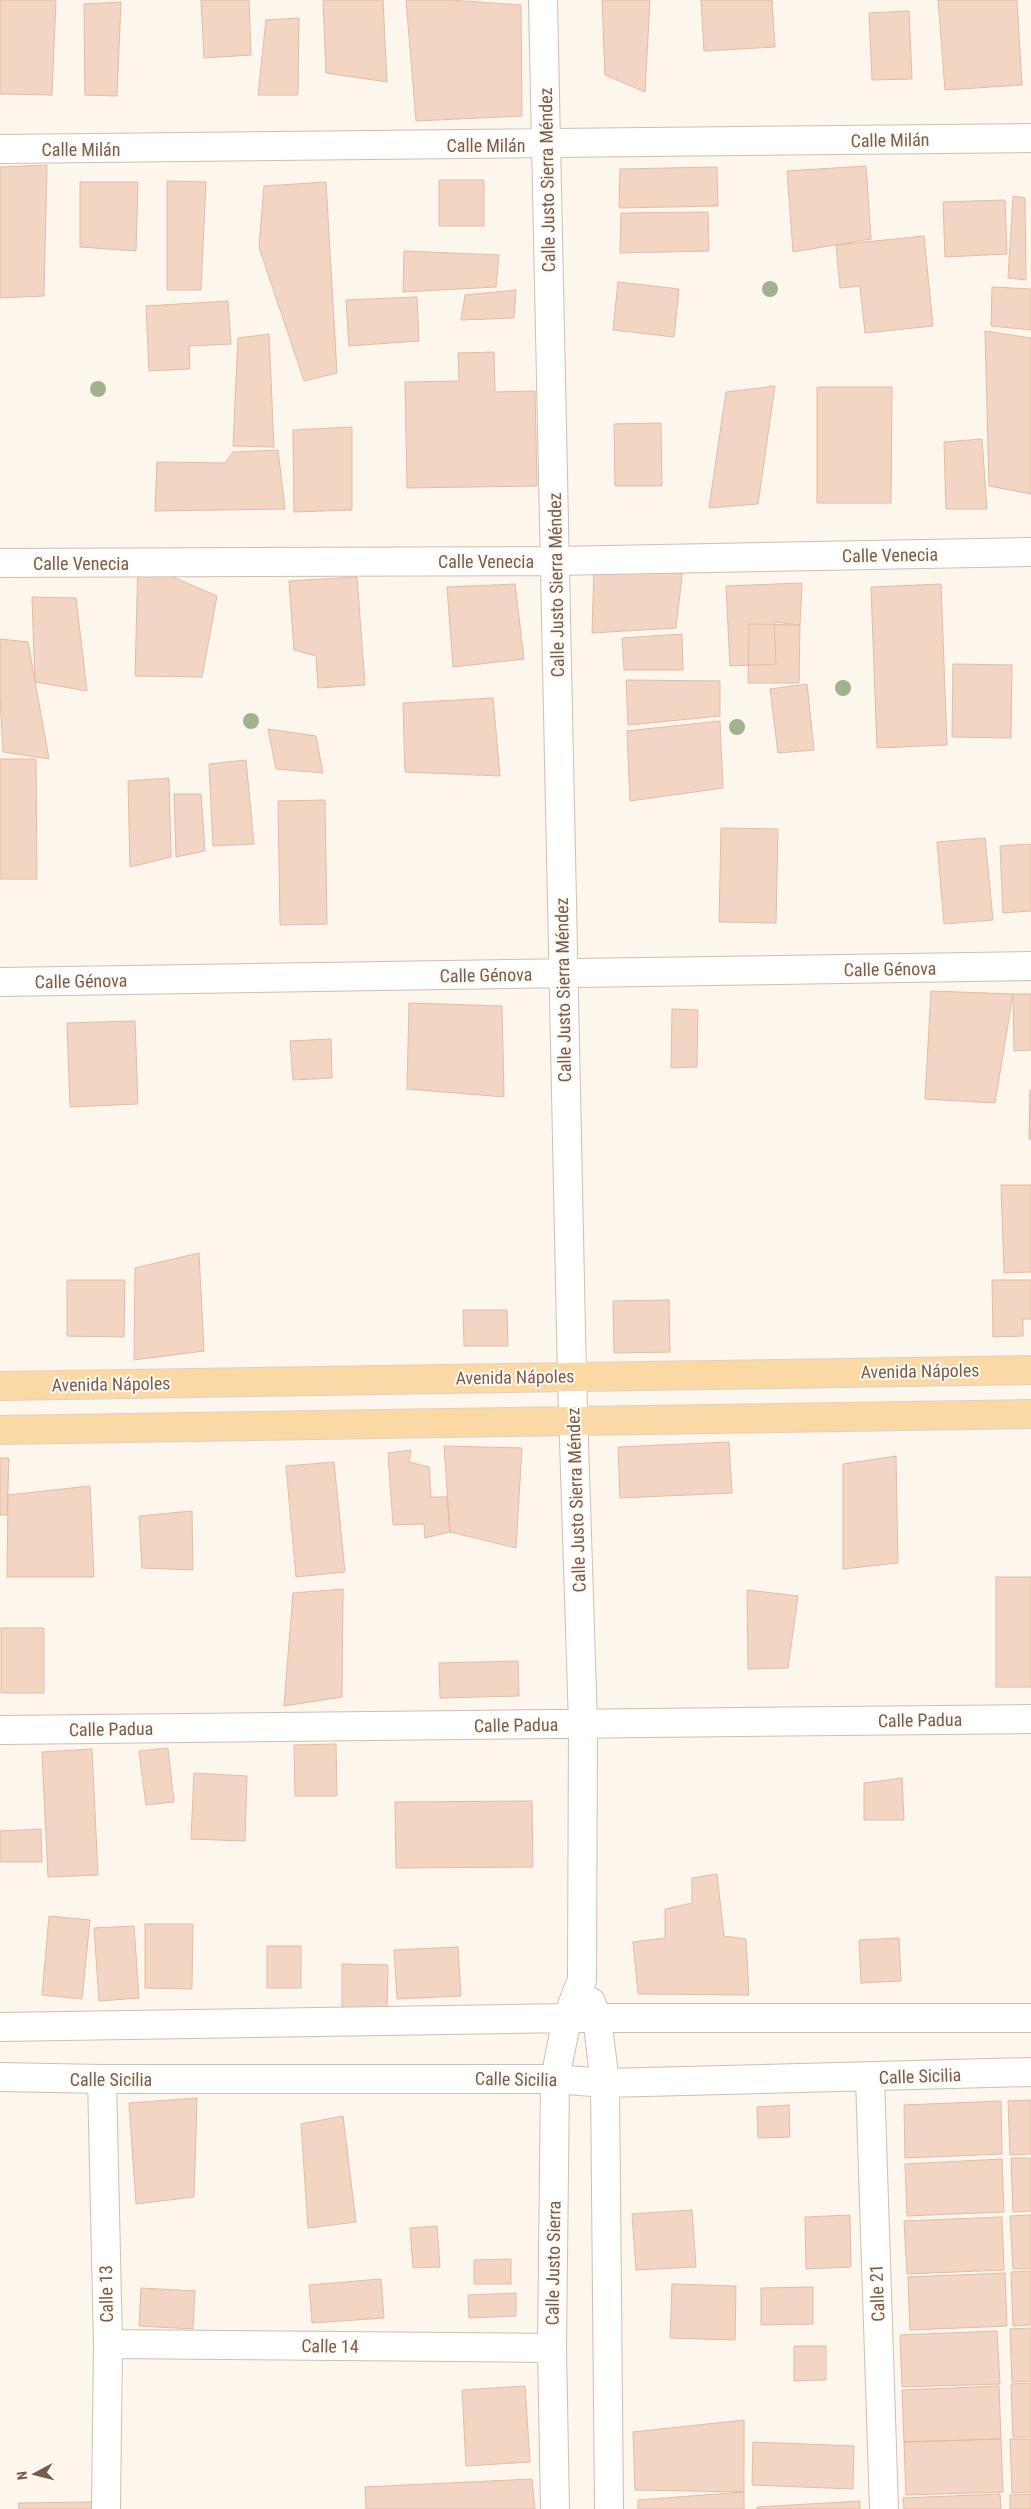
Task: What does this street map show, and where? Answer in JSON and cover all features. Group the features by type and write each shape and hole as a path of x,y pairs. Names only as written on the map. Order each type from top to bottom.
{"main road":[{"name":"Avenida Nápoles","path":"0,1386 1031,1370"},
{"path":"0,1430 1031,1414"}],"street":[{"name":"Calle Justo Sierra Méndez","path":"543,0 562,974 573,1421 583,1724 582,1980 567,2018"},
{"name":"Calle Milán","path":"0,149 546,145 1031,138"},
{"name":"Calle Venecia","path":"0,563 555,560 1031,552"},
{"name":"Calle Génova","path":"0,982 1031,966"},
{"name":"Calle Padua","path":"0,1730 1031,1719"},
{"name":"Calle Justo Sierra Méndez","path":"582,1980 597,2018"},
{"path":"0,2027 567,2018 1031,2018"},
{"name":"Calle Justo Sierra","path":"555,2509 552,2348 555,2079 567,2018"},
{"path":"597,2018 605,2083 610,2509"},
{"name":"Calle Sicilia","path":"0,2077 102,2079 555,2079 605,2083 870,2078 1031,2072"},
{"name":"Calle 21","path":"870,2078 884,2509"},
{"name":"Calle 13","path":"102,2079 108,2344 106,2509"},
{"name":"Calle 14","path":"108,2344 552,2348"}],"building":[{"path":"0,0 56,0 52,95 0,94"},
{"path":"201,0 249,0 251,55 204,58"},
{"path":"323,0 383,0 387,82 326,73"},
{"path":"406,0 450,0 521,5 522,116 416,121"},
{"path":"602,0 650,0 645,92 605,75"},
{"path":"701,0 772,0 775,47 704,51"},
{"path":"938,0 1017,0 1022,85 945,90"},
{"path":"121,2 117,96 85,95 84,4"},
{"path":"909,11 912,79 872,80 869,13"},
{"path":"299,18 298,95 258,95 266,20"},
{"path":"47,165 44,296 0,298 0,167"},
{"path":"866,166 871,239 793,252 787,171"},
{"path":"717,167 718,206 619,208 620,169"},
{"path":"439,180 484,180 484,226 439,226"},
{"path":"167,181 206,182 201,290 167,290"},
{"path":"80,182 138,182 136,251 80,247"},
{"path":"326,182 337,373 304,381 259,247 264,186"},
{"path":"1013,196 1025,198 1026,280 1008,278"},
{"path":"1005,200 1007,254 945,257 943,202"},
{"path":"708,212 709,251 620,253 621,213"},
{"path":"924,236 933,326 865,333 860,286 840,288 836,245"},
{"path":"404,251 499,255 496,287 403,292"},
{"path":"618,282 679,289 674,337 613,330"},
{"path":"992,287 1031,289 1031,330 991,326"},
{"path":"516,290 514,318 461,320 465,295"},
{"path":"417,297 419,341 349,346 346,300"},
{"path":"228,301 231,344 189,346 190,369 149,371 146,306"},
{"path":"985,331 1031,338 1031,494 989,486"},
{"path":"269,334 274,447 233,446 238,338"},
{"path":"494,352 495,392 535,391 537,486 407,488 405,382 459,381 458,353"},
{"path":"775,386 758,504 709,508 726,392"},
{"path":"817,387 892,387 891,503 817,503"},
{"path":"661,423 662,486 615,486 614,424"},
{"path":"352,427 352,510 294,512 293,430"},
{"path":"982,439 987,509 946,509 944,442"},
{"path":"278,450 285,509 155,511 157,462 225,463 233,452"},
{"path":"138,562 217,596 202,677 135,676"},
{"path":"683,567 676,628 592,633 594,571"},
{"path":"357,577 365,685 318,688 316,656 294,650 289,581"},
{"path":"802,583 800,625 774,622 776,664 730,666 726,586"},
{"path":"515,584 524,659 453,667 447,587"},
{"path":"941,584 947,745 877,748 871,587"},
{"path":"32,597 76,598 87,691 35,682"},
{"path":"749,624 800,625 799,683 748,683"},
{"path":"682,634 683,670 624,670 622,638"},
{"path":"0,639 28,642 49,759 3,752 0,697"},
{"path":"953,664 1012,665 1011,738 952,737"},
{"path":"626,680 720,681 720,716 628,725"},
{"path":"807,684 814,750 778,753 770,689"},
{"path":"493,698 500,776 405,772 403,703"},
{"path":"720,721 723,788 630,801 627,731"},
{"path":"268,729 316,736 323,773 276,769"},
{"path":"0,759 36,759 37,879 0,879"},
{"path":"246,760 254,844 213,846 209,764"},
{"path":"169,778 171,857 130,867 128,781"},
{"path":"174,794 201,794 205,851 176,857"},
{"path":"325,800 327,924 280,925 278,801"},
{"path":"721,828 778,829 776,923 719,922"},
{"path":"985,838 993,920 944,924 937,842"},
{"path":"1031,844 1031,911 1003,913 1000,846"},
{"path":"931,991 1013,994 995,1103 925,1099"},
{"path":"1013,994 1031,994 1031,1050 1014,1051"},
{"path":"409,1003 502,1006 504,1097 407,1089"},
{"path":"672,1009 698,1010 697,1067 671,1068"},
{"path":"135,1021 138,1104 70,1107 67,1023"},
{"path":"331,1039 332,1078 293,1080 290,1041"},
{"path":"1030,1090 1031,1139 1029,1139"},
{"path":"1001,1185 1031,1185 1031,1272 1004,1273"},
{"path":"199,1253 204,1351 134,1360 135,1268"},
{"path":"67,1280 125,1280 124,1337 67,1336"},
{"path":"992,1280 1031,1280 1031,1319 1023,1319 1023,1336 993,1337"},
{"path":"669,1300 670,1352 614,1353 613,1301"},
{"path":"463,1310 507,1310 508,1346 464,1346"},
{"path":"729,1442 732,1493 620,1498 618,1447"},
{"path":"444,1446 522,1448 516,1548 450,1532"},
{"path":"411,1450 409,1462 429,1467 431,1497 447,1497 450,1532 425,1538 424,1524 393,1525 388,1453"},
{"path":"896,1456 898,1563 843,1569 843,1464"},
{"path":"0,1458 9,1458 7,1515 0,1515"},
{"path":"334,1462 345,1572 296,1577 286,1466"},
{"path":"90,1486 94,1577 7,1577 8,1495"},
{"path":"192,1511 193,1570 142,1568 139,1516"},
{"path":"996,1577 1031,1577 1031,1687 996,1687"},
{"path":"343,1589 342,1697 284,1706 293,1593"},
{"path":"747,1590 798,1596 788,1668 748,1669"},
{"path":"1,1628 44,1628 44,1693 1,1693"},
{"path":"518,1661 519,1696 440,1698 439,1663"},
{"path":"336,1744 337,1796 295,1796 294,1745"},
{"path":"168,1748 174,1802 146,1805 139,1751"},
{"path":"92,1749 98,1875 48,1877 42,1752"},
{"path":"194,1773 247,1776 245,1841 191,1839"},
{"path":"902,1778 904,1820 864,1820 864,1783"},
{"path":"532,1801 533,1867 396,1868 395,1802"},
{"path":"41,1829 42,1862 0,1862 0,1831"},
{"path":"717,1874 724,1936 746,1939 749,1995 638,1994 633,1942 665,1938 665,1909 692,1903 692,1878"},
{"path":"49,1916 90,1920 82,1999 42,1995"},
{"path":"145,1924 193,1924 192,1989 145,1988"},
{"path":"134,1926 139,1998 99,2001 94,1928"},
{"path":"899,1938 901,1981 861,1983 859,1940"},
{"path":"267,1946 301,1946 301,1988 267,1988"},
{"path":"458,1947 461,1996 397,1999 394,1950"},
{"path":"342,1964 388,1965 387,2012 342,2012"},
{"path":"197,2098 194,2197 136,2204 129,2103"},
{"path":"1031,2100 1031,2154 1010,2155 1008,2101"},
{"path":"1001,2101 1002,2154 905,2158 904,2105"},
{"path":"789,2105 790,2137 758,2138 757,2107"},
{"path":"343,2116 356,2222 308,2228 301,2124"},
{"path":"1011,2158 1031,2158 1031,2211 1013,2212"},
{"path":"1002,2159 1004,2212 907,2216 905,2164"},
{"path":"692,2210 696,2267 636,2270 632,2214"},
{"path":"850,2215 851,2267 806,2269 805,2217"},
{"path":"1031,2215 1031,2269 1013,2269 1010,2216"},
{"path":"1002,2217 1004,2270 907,2274 904,2221"},
{"path":"437,2226 440,2267 413,2268 410,2228"},
{"path":"511,2259 511,2284 474,2284 474,2260"},
{"path":"1031,2271 1031,2325 1013,2326 1011,2272"},
{"path":"1005,2273 1007,2326 910,2330 908,2277"},
{"path":"381,2279 384,2318 312,2323 309,2285"},
{"path":"672,2284 736,2286 735,2340 670,2338"},
{"path":"813,2287 813,2324 761,2325 761,2288"},
{"path":"141,2288 195,2291 193,2329 139,2326"},
{"path":"516,2293 516,2316 469,2318 468,2295"},
{"path":"1031,2328 1031,2381 1012,2382 1010,2329"},
{"path":"997,2331 1000,2384 902,2387 900,2335"},
{"path":"794,2346 826,2346 826,2380 794,2381"},
{"path":"1031,2383 1031,2437 1013,2437 1011,2384"},
{"path":"525,2386 530,2462 466,2466 462,2390"},
{"path":"999,2386 1001,2439 904,2442 902,2390"},
{"path":"744,2420 744,2492 635,2490 633,2432"},
{"path":"1001,2439 1003,2492 906,2495 904,2442"},
{"path":"1010,2439 1031,2439 1031,2492 1012,2493"},
{"path":"753,2442 854,2446 853,2489 752,2485"},
{"path":"532,2479 535,2509 366,2509 365,2487"},
{"path":"744,2492 744,2509 638,2509 638,2500"},
{"path":"1000,2494 1001,2509 904,2509 903,2498"},
{"path":"1031,2494 1031,2509 1010,2509 1010,2495"},
{"path":"860,2501 860,2509 757,2509 757,2507"},
{"path":"92,2502 92,2509 19,2509 18,2503"}]}
